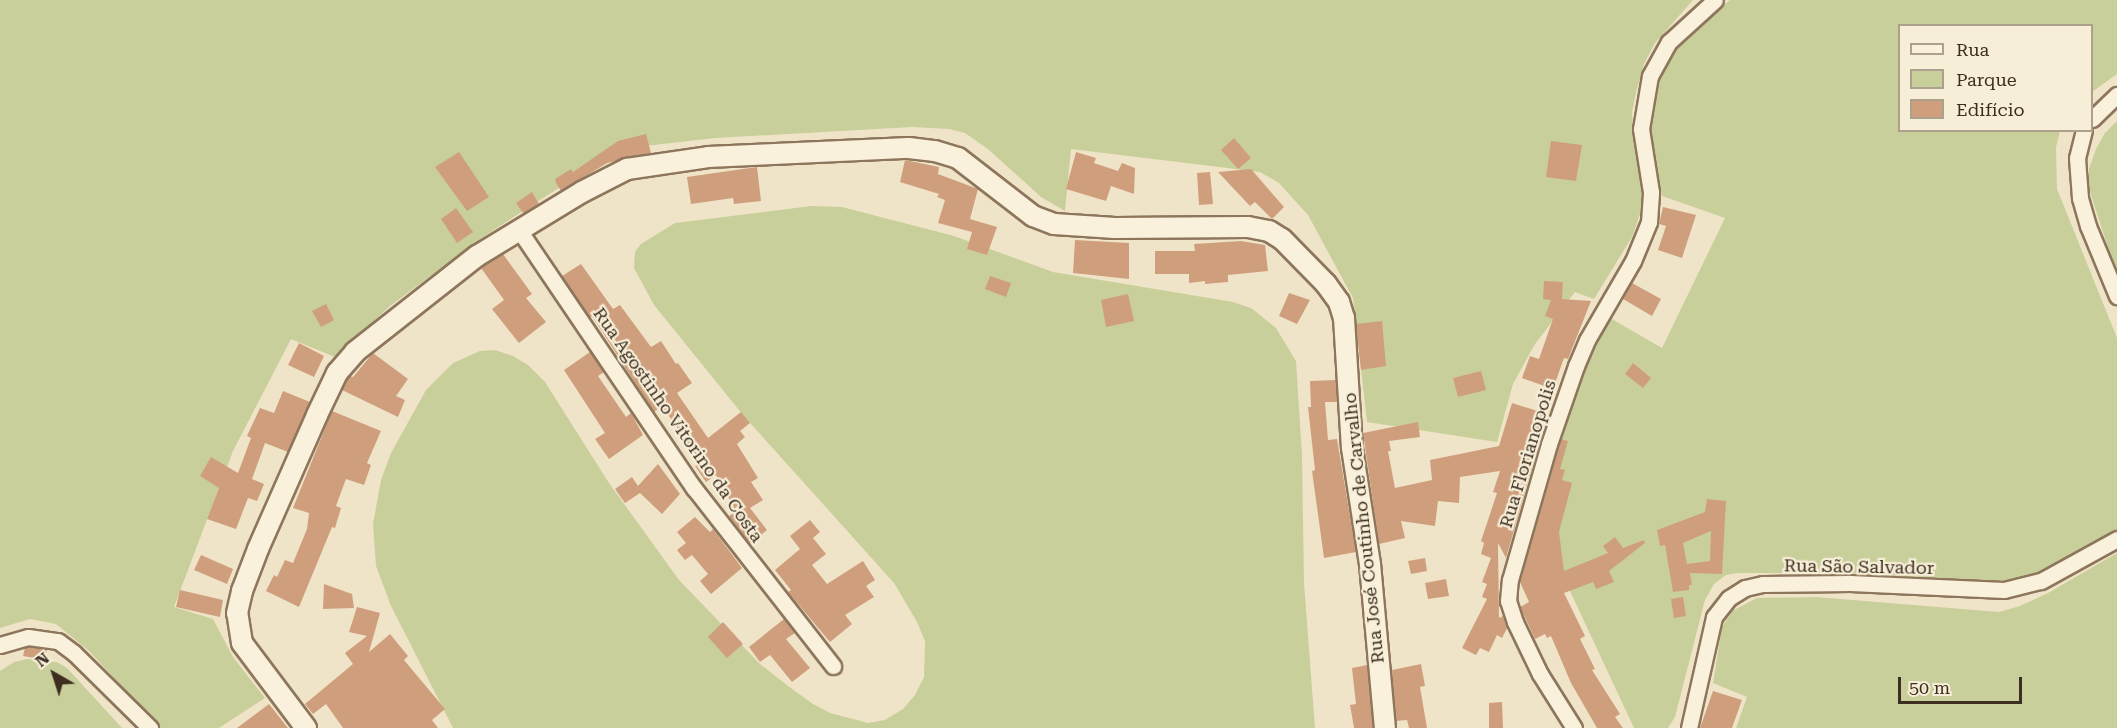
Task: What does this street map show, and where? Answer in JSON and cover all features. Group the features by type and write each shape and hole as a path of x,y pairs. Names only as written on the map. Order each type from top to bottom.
{"street":[{"name":"Rua Florianopolis","path":"1574,728 1524,642 1510,609 1508,589 1549,444 1576,366 1587,340 1643,240 1650,213 1651,192 1641,129 1650,76 1669,42 1714,0"},
{"path":"2093,117 2117,95"},
{"path":"2084,132 2077,158 2080,198 2088,226 2117,296"},
{"name":"Rua José Coutinho de Carvalho","path":"306,728 240,636 237,621 238,605 258,549 341,366 355,352 414,303 477,256 600,181 640,166 708,157 909,148 935,151 958,158 1034,216 1054,224 1115,228 1248,227 1275,234 1326,284 1343,310 1352,448 1370,564 1385,728"},
{"name":"Rua Agostinho Vitorino da Costa","path":"519,230 694,488 832,666"},
{"name":"Rua São Salvador","path":"1689,728 1714,617 1729,598 1745,588 1762,584 1850,583 1972,590 2011,589 2041,581 2117,539"},
{"path":"0,645 28,637 58,641 74,653 150,728"}],"green space":[{"path":"0,0 1693,0 1655,43 1644,64 1636,92 1632,112 1633,129 1644,188 1640,214 1632,237 1594,299 1575,292 1535,344 1513,384 1497,442 1367,422 1353,298 1308,215 1279,183 1260,172 1071,149 1065,211 1041,197 988,149 965,133 949,129 912,127 715,138 645,146 585,171 480,239 390,306 335,357 291,339 233,451 174,607 213,619 233,657 265,698 219,728 160,728 89,651 56,624 30,619 0,628"},
{"path":"1730,0 2117,0 2117,74 2093,91 2093,24 1898,24 1898,132 2060,132 2056,147 2057,189 2117,338 2117,533 2047,571 2025,578 1994,581 1844,573 1726,575 1714,584 1705,600 1675,717 1668,728 1634,728 1555,559 1550,531 1562,432 1589,360 1610,318 1662,348 1725,218 1662,196 1651,137 1650,120 1659,82 1677,47 1691,31"},
{"path":"2117,121 2117,275 2089,189 2089,169 2105,133"},
{"path":"811,206 842,207 954,236 1053,272 1233,302 1251,308 1276,328 1296,361 1302,455 1304,583 1315,728 453,728 391,606 376,566 373,524 381,480 391,453 426,390 453,363 480,351 495,350 513,356 528,365 545,382 609,483 679,580 760,664 813,704 830,713 868,723 885,720 903,709 915,695 924,677 925,641 917,622 894,583 743,415 654,305 634,268 635,252 641,244 675,223"},
{"path":"2117,553 2117,728 1736,728 1747,697 1713,683 1722,627 1732,611 1757,598 1816,597 1999,612 2020,606 2048,593"},
{"path":"27,659 57,662 67,668 122,728 0,728 0,671 14,662"}],"building":[{"path":"646,134 651,153 607,163 561,191 556,183 555,179 571,169 573,172 618,141"},
{"path":"1234,138 1251,158 1238,169 1221,150"},
{"path":"1551,141 1582,145 1576,181 1546,177"},
{"path":"459,152 489,197 467,211 435,167"},
{"path":"1076,152 1096,158 1094,163 1118,171 1122,163 1135,168 1134,194 1111,186 1106,201 1066,189"},
{"path":"905,160 939,167 938,174 978,189 970,219 997,227 987,255 967,249 972,232 938,223 945,200 937,197 939,194 900,182"},
{"path":"757,167 761,201 734,204 733,198 691,204 687,177"},
{"path":"1251,169 1284,207 1272,219 1255,202 1250,206 1218,172"},
{"path":"1210,172 1213,204 1199,205 1197,173"},
{"path":"532,192 539,204 524,214 516,203"},
{"path":"1663,207 1696,215 1682,258 1658,250 1666,226 1659,224"},
{"path":"456,208 473,232 457,243 441,219"},
{"path":"1075,240 1129,243 1129,279 1073,273"},
{"path":"1241,241 1265,245 1268,271 1228,275 1228,282 1205,284 1205,281 1189,283 1189,274 1155,274 1155,251 1195,251 1194,244"},
{"path":"503,254 532,294 526,298 546,322 519,343 492,309 504,300 481,268"},
{"path":"581,264 613,309 620,305 651,347 661,341 676,364 678,363 692,383 677,393 708,438 741,412 750,423 740,431 745,437 737,444 758,478 751,482 763,500 750,508 767,530 750,544 729,516 736,511 716,475 706,482 695,466 700,462 669,416 661,407 654,412 592,316 590,318 562,276"},
{"path":"990,276 1011,283 1006,297 985,289"},
{"path":"1544,281 1563,282 1562,299 1591,301 1568,359 1564,358 1553,389 1522,378 1530,356 1539,359 1553,319 1545,316 1551,300 1543,299"},
{"path":"1632,283 1661,299 1652,316 1623,299"},
{"path":"1289,293 1310,300 1297,324 1279,316"},
{"path":"1128,294 1134,321 1106,327 1101,300"},
{"path":"326,304 334,320 321,327 312,311"},
{"path":"1382,321 1386,366 1361,370 1356,324"},
{"path":"299,343 324,356 314,377 288,365"},
{"path":"590,352 604,372 598,376 626,417 631,413 643,435 609,459 595,439 605,433 564,370"},
{"path":"373,353 408,379 396,396 405,400 398,417 342,390 350,376 353,377"},
{"path":"1633,363 1651,378 1643,388 1625,374"},
{"path":"1481,371 1486,390 1458,397 1453,378"},
{"path":"1336,380 1337,402 1325,402 1328,440 1337,439 1356,552 1324,558 1312,471 1315,470 1308,407 1311,407 1310,381"},
{"path":"283,391 310,402 288,452 265,443 252,479 264,484 257,501 248,498 236,529 207,519 219,488 200,476 211,457 238,473 251,438 247,436 260,408 274,413"},
{"path":"1512,403 1544,413 1538,432 1542,433 1506,558 1498,543 1499,618 1503,616 1507,628 1502,638 1497,635 1489,652 1480,648 1476,655 1462,648 1487,599 1482,597 1487,584 1482,582 1491,558 1481,554 1484,543 1481,541 1497,493 1493,492 1500,471 1460,477 1459,503 1438,501 1435,526 1401,521 1405,538 1379,544 1363,433 1418,422 1420,437 1389,441 1391,451 1388,451 1395,488 1432,480 1430,460 1499,446"},
{"path":"332,411 381,431 367,463 371,465 364,485 346,479 336,506 341,508 335,528 332,527 299,607 266,591 274,575 277,577 285,560 293,563 307,529 309,513 293,508"},
{"path":"1561,439 1568,441 1560,469 1565,470 1562,480 1572,483 1559,532 1564,571 1608,553 1603,546 1615,537 1623,548 1644,540 1645,543 1609,571 1614,582 1596,589 1593,582 1564,593 1585,636 1580,639 1595,669 1592,670 1620,714 1615,717 1623,728 1597,728 1571,683 1551,636 1547,638 1545,634 1535,639 1520,607 1529,602 1520,582"},
{"path":"658,464 680,494 662,514 640,493 625,503 615,489 632,477 638,486"},
{"path":"1707,499 1726,501 1722,574 1690,573 1692,585 1689,585 1689,590 1673,592 1665,545 1660,546 1657,530 1705,512","holes":["1711,531 1710,561 1687,564 1683,543"]},
{"path":"695,517 710,532 713,529 742,568 711,594 700,581 708,574 692,555 685,560 677,550 686,543 677,532"},
{"path":"810,520 820,532 813,538 826,554 812,565 827,584 863,561 875,580 866,586 874,597 845,615 852,624 830,642 788,592 791,590 775,570 800,549 790,536"},
{"path":"201,555 233,569 227,584 194,570"},
{"path":"1425,558 1427,571 1411,574 1408,561"},
{"path":"1446,579 1449,596 1428,599 1425,583"},
{"path":"324,584 352,594 354,608 323,609"},
{"path":"180,590 223,600 220,617 176,607"},
{"path":"1683,597 1686,616 1674,618 1671,599"},
{"path":"357,607 380,613 369,652 390,634 408,656 404,660 445,709 432,720 438,728 343,728 326,704 313,714 305,704 353,664 345,653 367,636 349,632"},
{"path":"784,619 795,633 786,639 810,668 792,682 770,655 760,662 749,647"},
{"path":"723,622 743,644 727,658 708,637"},
{"path":"25,648 47,649 45,660 23,656"},
{"path":"1421,664 1425,686 1420,687 1427,728 1409,728 1407,720 1396,721 1392,670"},
{"path":"1367,665 1373,728 1354,728 1350,705 1356,704 1352,668"},
{"path":"1713,691 1742,700 1732,728 1700,728"},
{"path":"1502,702 1503,728 1489,728 1489,703"},
{"path":"269,704 288,728 237,728"}]}
